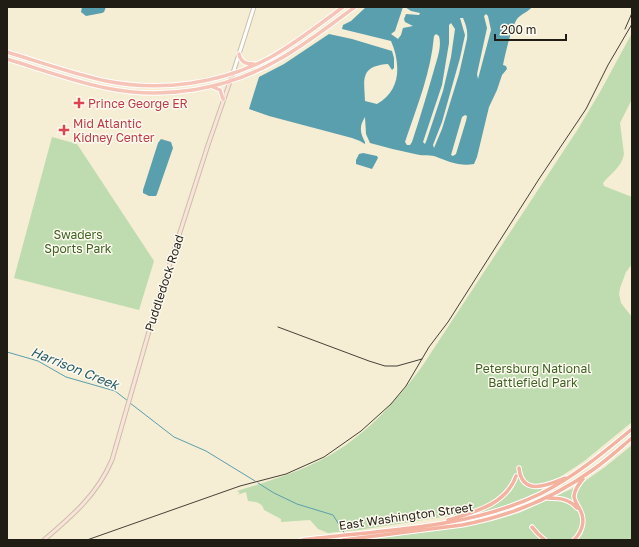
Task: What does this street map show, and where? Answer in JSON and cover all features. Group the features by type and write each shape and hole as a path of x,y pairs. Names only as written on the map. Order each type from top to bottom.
{"highway":[{"name":"East Washington Street","path":"302,540 438,524 478,517 509,507 548,490 577,472 594,461 632,429"},
{"name":"East Washington Street","path":"344,540 450,527 478,522 514,512 547,498 587,474 632,438"},
{"path":"519,468 524,482 530,486 536,487 550,484 577,472"},
{"path":"572,540 581,532 583,522 582,513 575,500 575,493 578,484 587,474"},
{"path":"438,524 473,513 494,503 509,490 516,476"},
{"path":"547,498 564,499 571,502 578,509 581,518 581,525 572,540"},
{"path":"542,540 535,534 531,527 545,540"}],"main road":[{"path":"7,52 97,79 152,86 179,85 200,82 233,73 255,64 288,46 343,7"},
{"path":"7,59 116,90 163,93 185,91 210,87 230,81 257,71 280,60 355,7"},
{"path":"239,54 244,63 255,64"},
{"name":"Puddledock Road","path":"44,540 80,508 91,496 102,480 114,454 156,307 223,99 233,73"},
{"path":"210,87 220,90 223,99"}],"street":[{"name":"Puddledock Road","path":"233,73 254,7"}],"green space":[{"name":"Petersburg National Battlefield Park","path":"632,33 632,99 620,123 624,154 621,163 603,183 604,186 632,197 632,264 626,272 619,294 621,303 632,317 632,422 583,462 540,488 542,489 541,491 513,503 473,516 468,513 359,530 328,533 318,529 310,520 281,522 281,519 264,510 262,505 256,502 248,501 246,492 237,495 240,493 237,491 302,469 338,451 377,419 389,407 421,368 578,129"},
{"name":"Swaders Sports Park","path":"52,137 77,144 154,261 139,310 14,278"},
{"path":"632,445 632,540 367,540 473,525 519,513 578,486"}],"water":[{"path":"82,7 106,7 102,13 86,16 81,12"},
{"path":"366,7 403,7 395,31 391,34 398,39 403,28 413,26 405,22 404,19 406,14 419,15 420,13 411,11 405,7 532,7 517,19 508,42 503,65 506,66 507,69 502,75 489,107 474,164 464,165 449,162 434,156 417,155 370,143 366,134 365,117 361,130 365,144 352,138 269,116 249,109 259,77 284,64 329,34 392,51 394,68 392,70 388,64 379,65 368,71 364,80 365,101 377,104 385,99 391,92 397,76 396,59 391,41 342,29 343,25 351,21","holes":["486,14 488,16 491,30 478,79 477,74 487,28 484,16","460,18 463,18 465,23 467,39 459,74 442,129 434,148 433,145 442,122 465,35","451,23 455,29 451,57 443,91 425,144 423,142 442,85 449,43 449,25","436,34 439,36 440,40 438,57 412,142 410,145 407,145 405,142 424,87 434,36","465,115 467,116 466,121 456,154 453,156 451,155 462,117"]},
{"path":"161,139 171,142 173,148 156,196 149,196 143,193 143,190 158,143"},
{"path":"363,153 377,156 378,158 372,169 356,164 359,154"}],"waterway":[{"name":"Harrison Creek","path":"7,352 38,361 66,377 115,391 128,401"},
{"name":"Harrison Creek","path":"130,403 174,437 206,451 255,481"},
{"name":"Harrison Creek","path":"258,483 274,493 297,504 333,515 345,534"}],"railway":[{"path":"625,29 632,13"},
{"path":"87,540 240,486 286,474 324,457 361,431 391,404 406,386 429,347 448,322 539,179 586,109 608,65 632,24"},
{"path":"278,327 385,366 397,366 422,359"}],"place":[{"name":"Prince George ER","path":"79,103"},
{"name":"Mid Atlantic Kidney Center","path":"64,130"}]}
